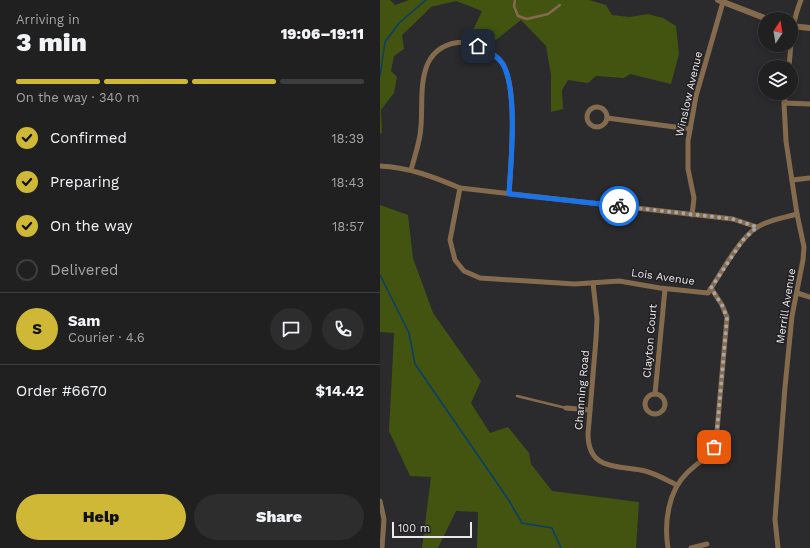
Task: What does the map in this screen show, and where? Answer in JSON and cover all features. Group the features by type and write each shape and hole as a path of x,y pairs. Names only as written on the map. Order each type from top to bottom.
{"street":[{"path":"797,12 801,0"},
{"path":"721,1 758,15"},
{"name":"Winslow Avenue","path":"692,215 694,198 688,169 688,141 696,96 721,1"},
{"path":"798,27 810,28"},
{"path":"411,170 420,135 423,79 428,63 439,48 452,43 465,41 490,52 503,63 508,76 511,98 512,129 509,194"},
{"name":"Merrill Avenue","path":"778,548 775,519 786,379 792,316 801,274 804,247 797,214 786,141 785,100"},
{"path":"784,103 810,104"},
{"path":"600,107 605,111 608,118 605,124 596,128 588,123 587,116 590,110 600,107"},
{"path":"608,118 690,129"},
{"path":"380,166 393,166 411,170 439,179 460,188 733,219 757,227"},
{"path":"792,180 810,178"},
{"name":"Lois Avenue","path":"460,188 450,240 455,260 464,271 480,278 575,284 619,281 665,289 708,293 711,288"},
{"path":"668,548 666,531 670,502 677,485 688,471 707,456 716,442 727,318 722,305 711,288 743,240 757,227 797,214"},
{"name":"Channing Road","path":"594,283 597,318 588,441 592,452 600,462 611,467 644,471 677,485"},
{"name":"Clayton Court","path":"655,394 665,289"},
{"path":"796,293 810,297"},
{"path":"566,408 590,410"},
{"path":"380,501 384,519 382,548"},
{"path":"691,548 707,544"}],"lane":[{"path":"514,0 514,6 518,16 527,19 548,14 560,5"},
{"path":"517,396 566,408"}],"green space":[{"path":"380,0 390,0 395,5 409,0 589,0 606,5 612,15 630,17 648,14 663,18 676,26 679,54 671,84 630,74 624,78 596,76 588,83 568,80 562,90 563,109 551,112 551,75 546,46 521,20 492,43 473,30 482,11 456,1 431,7 402,35 404,49 394,56 391,71 397,77 394,93 381,110 382,133 380,134"},
{"path":"380,205 408,215 413,258 433,313 481,381 471,403 490,433 508,427 529,453 531,464 552,491 639,502 636,548 477,548 478,512 456,511 438,548 422,548 431,477 410,476 389,431 394,333 380,332"}],"waterway":[{"path":"380,76 385,42 399,23 426,0"},
{"path":"380,275 409,333 415,364 508,499 522,523 552,528 561,548"}],"way so far":[{"path":"619,206 733,219 757,227 743,240 711,288 722,305 727,318 716,442 714,447"}],"route":[{"path":"478,46 490,52 503,63 508,76 511,98 512,129 509,194 619,206"}]}
